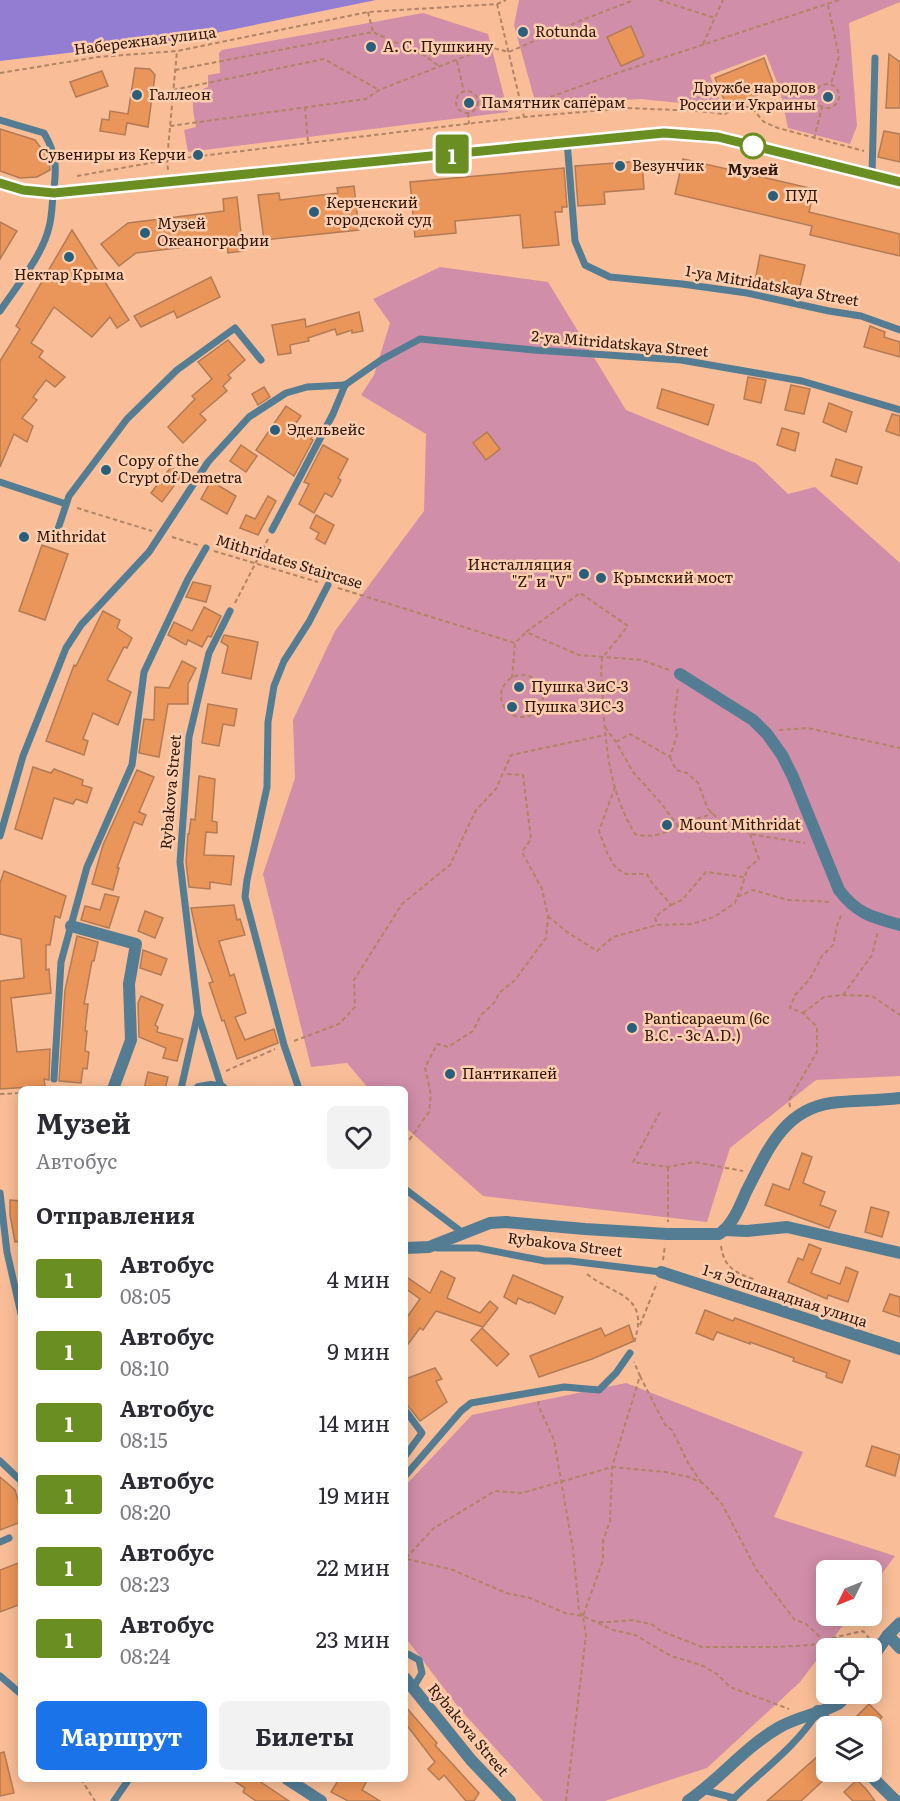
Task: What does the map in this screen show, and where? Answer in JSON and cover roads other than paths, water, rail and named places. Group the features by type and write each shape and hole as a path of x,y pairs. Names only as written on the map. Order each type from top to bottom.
{"main road":[{"path":"0,183 23,190 54,193 664,133 718,137 900,183"}],"street":[{"path":"680,674 753,720 767,734 782,755 793,777 839,890 859,911 900,925"},
{"path":"71,926 136,944 129,984 131,1040 114,1086"},
{"path":"722,1232 775,1137 791,1122 810,1109 829,1103 900,1098"},
{"path":"408,1248 429,1247 490,1223 506,1222 667,1234 787,1227 900,1253"},
{"name":"1-я Эспланадная улица","path":"661,1272 900,1349"},
{"path":"882,1643 900,1623"},
{"path":"888,1635 900,1648"},
{"name":"Rybakova Street","path":"409,1683 471,1760 510,1801"},
{"path":"688,1801 755,1743 779,1727 837,1704"},
{"path":"819,1711 823,1716"},
{"path":"292,1782 321,1801"},
{"path":"877,1782 896,1801"}],"lane":[{"path":"872,176 875,58"},
{"path":"0,120 44,133 53,148 55,164 50,226 40,250 0,311"},
{"name":"1-ya Mitridatskaya Street","path":"567,141 575,241 585,265 610,277 747,292 861,316 900,330"},
{"path":"56,536 69,495 127,419 177,370 236,328 261,360"},
{"name":"2-ya Mitridatskaya Street","path":"345,385 381,360 420,339 534,350 681,360 802,381 900,410"},
{"path":"0,836 23,756 66,648 81,625 149,552 208,462 249,417 286,393 308,387 345,385 333,414 272,530"},
{"path":"0,482 66,504"},
{"path":"54,1079 61,962 87,867 132,765 144,672 188,579 206,548"},
{"path":"298,1086 284,1045 245,897 267,787 268,722 274,686 284,661 309,622 328,585"},
{"name":"Rybakova Street","path":"182,1086 198,1013 180,862 189,737 209,653 230,610"},
{"path":"198,1013 221,1086"},
{"path":"408,1192 463,1233"},
{"path":"0,1193 7,1252 18,1301"},
{"name":"Rybakova Street","path":"429,1247 478,1248 545,1261 570,1261 661,1272"},
{"path":"408,1472 457,1415 471,1403 564,1387 599,1390 616,1373 630,1353"},
{"path":"408,1414 422,1433 408,1452"},
{"path":"0,1461 18,1478"},
{"path":"0,1542 9,1538"},
{"path":"408,1654 419,1660 422,1673 409,1683"},
{"path":"0,1676 18,1691"},
{"path":"703,1790 732,1800 763,1773 809,1726 819,1711"},
{"path":"114,1801 127,1782"}],"place":[{"name":"Rotunda","path":"523,32"},
{"name":"А. С. Пушкину","path":"371,47"},
{"name":"Галлеон","path":"137,95"},
{"name":"Дружбе народов России и Украины","path":"828,97"},
{"name":"Памятник сапёрам","path":"469,103"},
{"name":"Музей","path":"753,146"},
{"name":"Сувениры из Керчи","path":"198,155"},
{"name":"Везунчик","path":"620,166"},
{"name":"ПУД","path":"773,196"},
{"name":"Керченский городской суд","path":"314,212"},
{"name":"Музей Океанографии","path":"145,233"},
{"name":"Нектар Крыма","path":"69,257"},
{"name":"Эдельвейс","path":"275,430"},
{"name":"Copy of the Crypt of Demetra","path":"106,470"},
{"name":"Mithridat","path":"24,537"},
{"name":"Инсталляция \"Z\" и \"V\"","path":"584,574"},
{"name":"Крымский мост","path":"601,578"},
{"name":"Пушка ЗиС-3","path":"519,687"},
{"name":"Пушка ЗИС-3","path":"512,707"},
{"name":"Mount Mithridat","path":"667,825"},
{"name":"Panticapaeum (6c B.C. - 3c A.D.)","path":"632,1028"},
{"name":"Пантикапей","path":"450,1074"}]}
